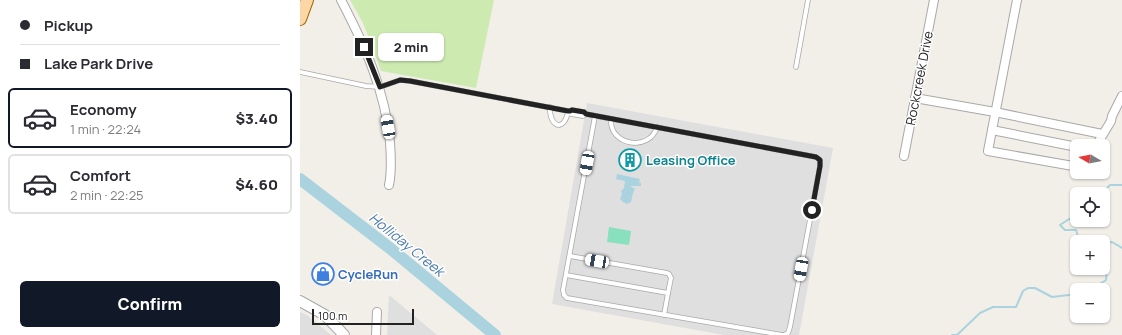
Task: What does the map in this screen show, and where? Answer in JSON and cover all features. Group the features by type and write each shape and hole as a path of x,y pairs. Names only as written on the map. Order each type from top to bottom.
{"main road":[{"path":"300,18 307,0"}],"street":[{"path":"341,0 369,58 380,87 388,127 391,172 388,185"},
{"name":"Rockcreek Drive","path":"904,156 934,0"},
{"path":"1017,0 988,151 1070,165"},
{"path":"1100,139 1111,121 1122,96"},
{"path":"915,98 995,112 1102,134"},
{"path":"992,130 1070,146"},
{"path":"300,301 325,315 344,335"},
{"path":"376,335 377,312"}],"lane":[{"path":"796,67 808,0"},
{"path":"300,72 366,86 380,87 400,80 410,81 569,111 584,112 595,116 816,157 820,160 820,166 788,333 783,335 664,315 567,298 564,295 563,290 595,116"},
{"path":"550,107 550,119 557,125 565,122 569,111"},
{"path":"611,119 610,125 612,131 623,140 629,142 641,142 652,137 657,127"},
{"path":"570,256 670,274 671,278 664,315"},
{"path":"566,275 668,293"}],"shaded area":[{"path":"587,103 833,148 799,335 724,335 552,304"},
{"path":"389,295 437,335 387,335"},
{"path":"300,312 307,315 331,335 300,335"}],"green space":[{"path":"350,0 494,0 476,88 381,71 363,23"},
{"path":"609,227 631,231 629,245 607,242"}],"water":[{"path":"617,174 640,179 639,182 641,183 641,186 630,186 635,189 631,202 627,204 620,199 625,181 616,179"}],"waterway":[{"name":"Holliday Creek","path":"300,179 391,249 495,335"},
{"path":"1108,187 1110,185 1122,185"},
{"path":"1070,219 1060,225 1065,230 1076,230 1078,235"},
{"path":"1102,283 1106,280 1107,275 1104,243 1112,242 1122,248"},
{"path":"952,335 957,335 980,313 993,307 1016,307 1023,291 1028,288 1035,288 1052,297 1070,295"}],"place":[{"name":"Leasing Office","path":"630,160"},
{"name":"CycleRun","path":"323,274"}],"route":[{"path":"364,47 380,87 400,80 410,81 568,111 572,110 584,112 586,114 816,157 820,160 820,166 812,210"}]}
